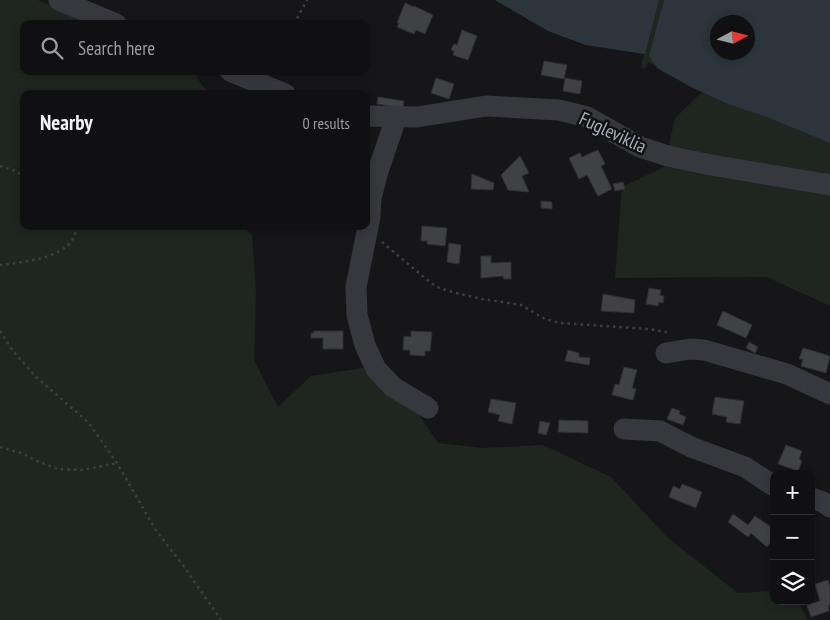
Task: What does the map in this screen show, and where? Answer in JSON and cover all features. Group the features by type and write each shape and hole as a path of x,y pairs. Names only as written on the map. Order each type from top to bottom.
{"street":[{"path":"59,0 106,20"},
{"path":"238,75 270,90"},
{"name":"Fugleviklia","path":"370,116 432,115 486,106 559,110 587,117 640,147 668,156 830,185"},
{"path":"370,209 378,171 395,116"},
{"path":"368,230 356,293 357,315 365,345 376,369 383,378 393,387 428,408"},
{"path":"666,353 690,349 704,350 787,374 830,394"},
{"path":"624,429 660,431 691,447 745,467 770,483"},
{"path":"815,499 830,507"}],"path":[{"path":"296,20 307,0"},
{"path":"0,166 20,174"},
{"path":"0,265 20,263 50,256 68,247 76,230"},
{"path":"368,230 437,287 482,299 521,305 545,319 560,323 649,329 675,334"},
{"path":"0,331 13,351 35,376 88,422 117,463 155,529 221,620"},
{"path":"0,446 58,469 82,470 117,463"}],"shaded area":[{"path":"0,0 38,0 86,20 20,20 20,75 196,75 202,86 208,90 20,90 20,230 246,230 252,234 256,294 254,360 278,407 311,376 376,366 406,396 438,443 483,448 543,445 611,477 668,538 738,593 770,591 770,605 800,605 808,620 0,620"},
{"path":"495,0 830,0 830,306 767,277 615,278 622,187 664,167 675,118 702,92 648,62 645,69 641,68 644,54 586,45 548,31"},
{"path":"495,0 659,0 645,54 586,45 548,31"},
{"path":"664,0 830,0 830,143 767,117 728,104 691,87 657,68 649,56"}],"building":[{"path":"405,3 433,15 425,34 416,30 414,34 397,27"},
{"path":"462,30 477,36 468,60 453,55 454,51 451,50 454,44 457,45"},
{"path":"544,61 567,65 564,79 541,75"},
{"path":"436,78 454,84 449,99 431,93"},
{"path":"565,78 582,81 580,94 563,91"},
{"path":"378,97 404,101 403,108 377,104"},
{"path":"598,150 605,164 601,166 612,189 598,196 587,175 579,179 569,158 580,153 582,157"},
{"path":"520,156 529,173 522,176 529,192 508,190 501,175"},
{"path":"472,174 494,183 493,190 471,189"},
{"path":"623,182 625,189 615,191 613,184"},
{"path":"541,201 552,202 552,209 541,208"},
{"path":"422,226 447,228 445,246 427,244 427,241 421,241"},
{"path":"449,243 461,245 459,264 447,262"},
{"path":"481,256 491,256 491,263 511,262 511,279 504,279 503,276 481,278"},
{"path":"649,288 661,290 660,295 664,296 663,303 659,302 658,306 646,304"},
{"path":"603,294 635,300 634,313 601,311"},
{"path":"723,311 752,325 746,338 717,325"},
{"path":"314,331 343,331 343,349 323,349 323,338 311,338 311,333 314,333"},
{"path":"411,331 432,332 430,351 425,351 425,356 410,355 410,350 403,350 404,336 411,337"},
{"path":"749,342 758,347 755,353 746,348"},
{"path":"803,348 830,356 826,373 801,366 803,359 799,359"},
{"path":"568,350 579,353 579,357 590,358 589,365 565,361"},
{"path":"624,367 637,370 632,388 636,389 633,400 612,395 615,384 619,385"},
{"path":"715,397 744,401 740,424 726,422 727,417 712,414"},
{"path":"491,399 516,403 512,424 498,421 500,415 488,412"},
{"path":"672,408 680,411 679,414 686,417 683,425 667,419"},
{"path":"559,420 588,421 588,433 558,432"},
{"path":"540,421 550,423 546,435 538,433"},
{"path":"786,445 802,451 799,459 802,461 798,470 778,464"},
{"path":"682,484 702,492 696,508 669,497 673,486 680,489"},
{"path":"733,514 748,525 755,516 770,526 770,543 767,547 751,533 748,537 728,522"},
{"path":"828,580 830,605 828,605 829,611 811,617 807,605 815,605 815,603 820,601 815,584"}]}
